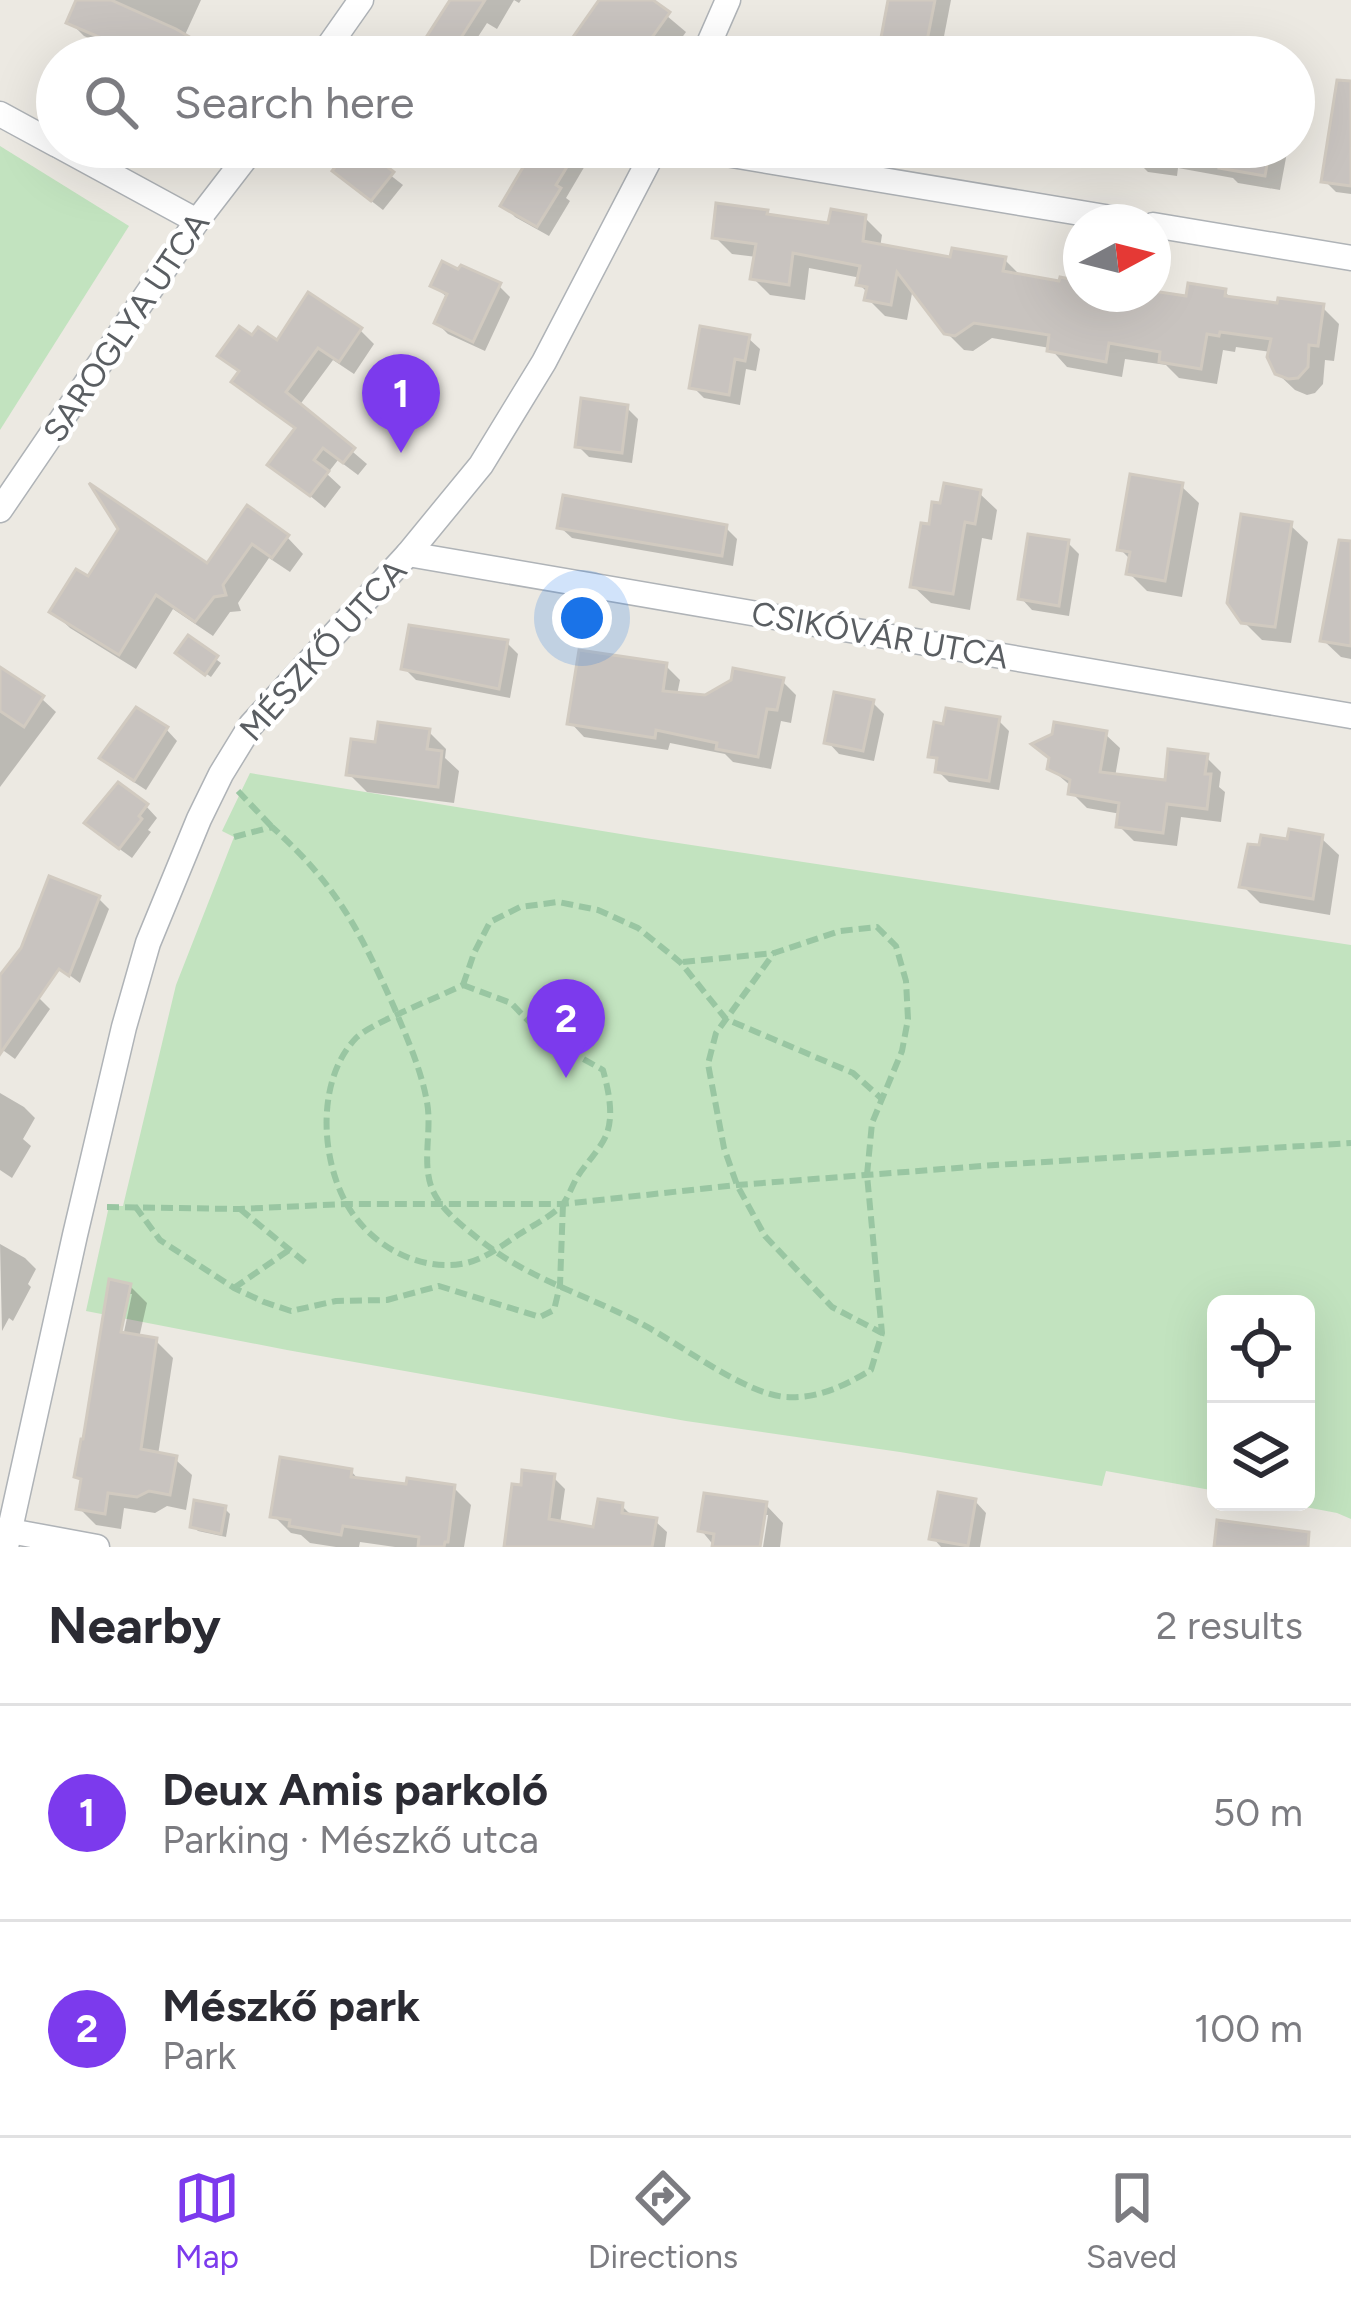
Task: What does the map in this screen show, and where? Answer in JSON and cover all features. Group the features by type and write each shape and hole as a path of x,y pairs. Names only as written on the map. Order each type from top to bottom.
{"street":[{"path":"336,36 361,0"},
{"path":"712,36 728,0"},
{"path":"0,114 36,134"},
{"path":"100,168 197,220"},
{"name":"SAROGLYA UTCA","path":"0,510 197,220 238,168"},
{"name":"MÉSZKŐ UTCA","path":"8,1539 124,1027 148,943 221,773 250,724 409,554 481,465 544,362 645,168"},
{"path":"810,168 1063,210"},
{"path":"1171,228 1351,258"},
{"name":"CSIKÓVÁR UTCA","path":"409,554 1351,716"},
{"path":"8,1539 97,1547"}],"path":[{"path":"221,773 306,857 337,896 369,950 416,1061 428,1107 428,1180 440,1204 495,1251 637,1321 743,1383 782,1397 816,1396 871,1370 882,1333 867,1175 872,1123 902,1051 908,1019 906,980 896,946 877,927 840,931 774,953 681,962"},
{"path":"234,837 272,827"},
{"path":"463,986 490,922 520,907 558,902 598,910 638,928 681,962 726,1018 853,1073 882,1099"},
{"path":"774,953 716,1034 708,1064 724,1148 737,1185 765,1236 832,1306 882,1333"},
{"path":"136,1206 160,1240 234,1288 291,1311 336,1301 387,1300 440,1286 540,1317 554,1310 560,1286 563,1204 607,1133 610,1098 603,1070 544,1037 511,1003 463,986 361,1033 340,1056 328,1093 327,1128 333,1167 346,1204 376,1239 406,1258 459,1265 495,1251 563,1204"},
{"path":"109,1206 563,1204 737,1185 1351,1143"},
{"path":"239,1209 307,1264"},
{"path":"234,1288 289,1250"}],"green space":[{"path":"0,146 129,226 0,430"},
{"path":"250,773 1351,945 1351,1519 1315,1509 1315,1295 1207,1295 1207,1489 1106,1471 1102,1486 686,1421 86,1311 109,1206 123,1206 176,985 234,837 222,831"}],"building":[{"path":"76,0 111,0 188,36 96,36 66,23"},
{"path":"450,0 485,0 462,36 427,36"},
{"path":"599,0 653,0 670,12 653,36 574,36"},
{"path":"888,0 935,0 928,36 881,36"},
{"path":"1337,80 1351,81 1351,186 1321,182"},
{"path":"389,168 394,172 371,201 332,171"},
{"path":"523,168 566,168 556,185 561,188 537,227 500,206"},
{"path":"1219,168 1266,168 1265,176"},
{"path":"716,203 828,223 831,209 866,215 863,241 950,257 952,248 1006,257 1003,271 1059,281 1063,278 1063,312 1171,312 1171,294 1186,296 1188,283 1226,289 1225,296 1324,304 1318,346 1309,345 1308,367 1298,378 1288,379 1275,374 1267,357 1271,339 1220,332 1219,336 1207,334 1201,369 1159,362 1160,352 1109,343 1106,362 1047,351 1049,335 974,323 955,336 944,334 897,272 891,305 864,300 867,287 856,285 860,266 793,253 789,285 750,279 756,244 712,238"},
{"path":"442,261 501,283 473,342 434,323 447,294 430,286"},
{"path":"308,292 362,328 339,362 318,348 286,392 355,448 343,463 323,448 314,460 329,471 310,496 267,465 295,428 231,382 239,371 217,356 239,326 252,335 258,327 277,340"},
{"path":"700,326 750,335 745,361 735,359 729,395 689,388"},
{"path":"581,398 628,405 622,453 575,447"},
{"path":"1130,474 1183,483 1165,581 1126,574 1130,552 1117,550"},
{"path":"89,483 207,563 247,505 289,535 272,558 252,544 223,585 226,595 214,597 195,622 156,595 119,655 49,612 76,569 88,576 118,529"},
{"path":"944,483 981,490 975,524 965,522 953,594 910,587 921,523 929,524 932,502 940,503"},
{"path":"563,495 727,525 722,556 557,528"},
{"path":"1241,514 1292,522 1275,627 1241,623 1227,603"},
{"path":"1028,534 1069,540 1059,606 1018,599"},
{"path":"1339,540 1351,541 1351,646 1320,641"},
{"path":"409,625 508,640 499,689 401,669"},
{"path":"188,635 218,656 205,675 175,653"},
{"path":"579,650 667,663 663,691 705,695 731,680 733,668 784,678 777,710 767,709 758,757 656,730 655,738 567,724"},
{"path":"0,667 44,696 24,727 0,711"},
{"path":"834,692 874,700 863,751 824,743"},
{"path":"136,707 168,727 134,781 99,758"},
{"path":"946,708 1000,717 989,781 935,772 937,758 928,757 934,722 943,724"},
{"path":"378,722 430,729 427,749 442,751 438,787 346,775 351,739 375,742"},
{"path":"1054,722 1107,731 1100,772 1165,780 1168,749 1208,754 1207,809 1167,804 1163,833 1116,827 1119,803 1068,794 1070,780 1047,769 1049,758 1031,744 1052,734"},
{"path":"118,782 148,804 119,849 84,823"},
{"path":"1289,829 1323,835 1313,899 1239,887 1248,844 1259,845 1261,835 1287,839"},
{"path":"49,876 100,896 69,976 59,969 0,1054 0,975 21,948"},
{"path":"109,1279 131,1284 121,1332 157,1338 141,1449 177,1456 170,1495 108,1493 105,1514 76,1509 81,1479 74,1477"},
{"path":"280,1457 352,1469 351,1477 455,1485 448,1542 444,1547 418,1547 419,1537 343,1526 341,1535 289,1526 290,1520 270,1517"},
{"path":"522,1470 555,1474 549,1519 593,1527 598,1499 623,1503 622,1513 657,1518 652,1547 504,1547 512,1484 521,1485"},
{"path":"938,1492 976,1499 968,1546 929,1539"},
{"path":"704,1493 767,1502 760,1547 712,1547 714,1534 698,1531"},
{"path":"194,1500 226,1506 221,1534 190,1527"},
{"path":"1217,1520 1309,1532 1308,1547 1214,1547"}],"place":[{"name":"Deux Amis parkoló","path":"401,453"},
{"name":"Mészkő park","path":"566,1078"}]}
